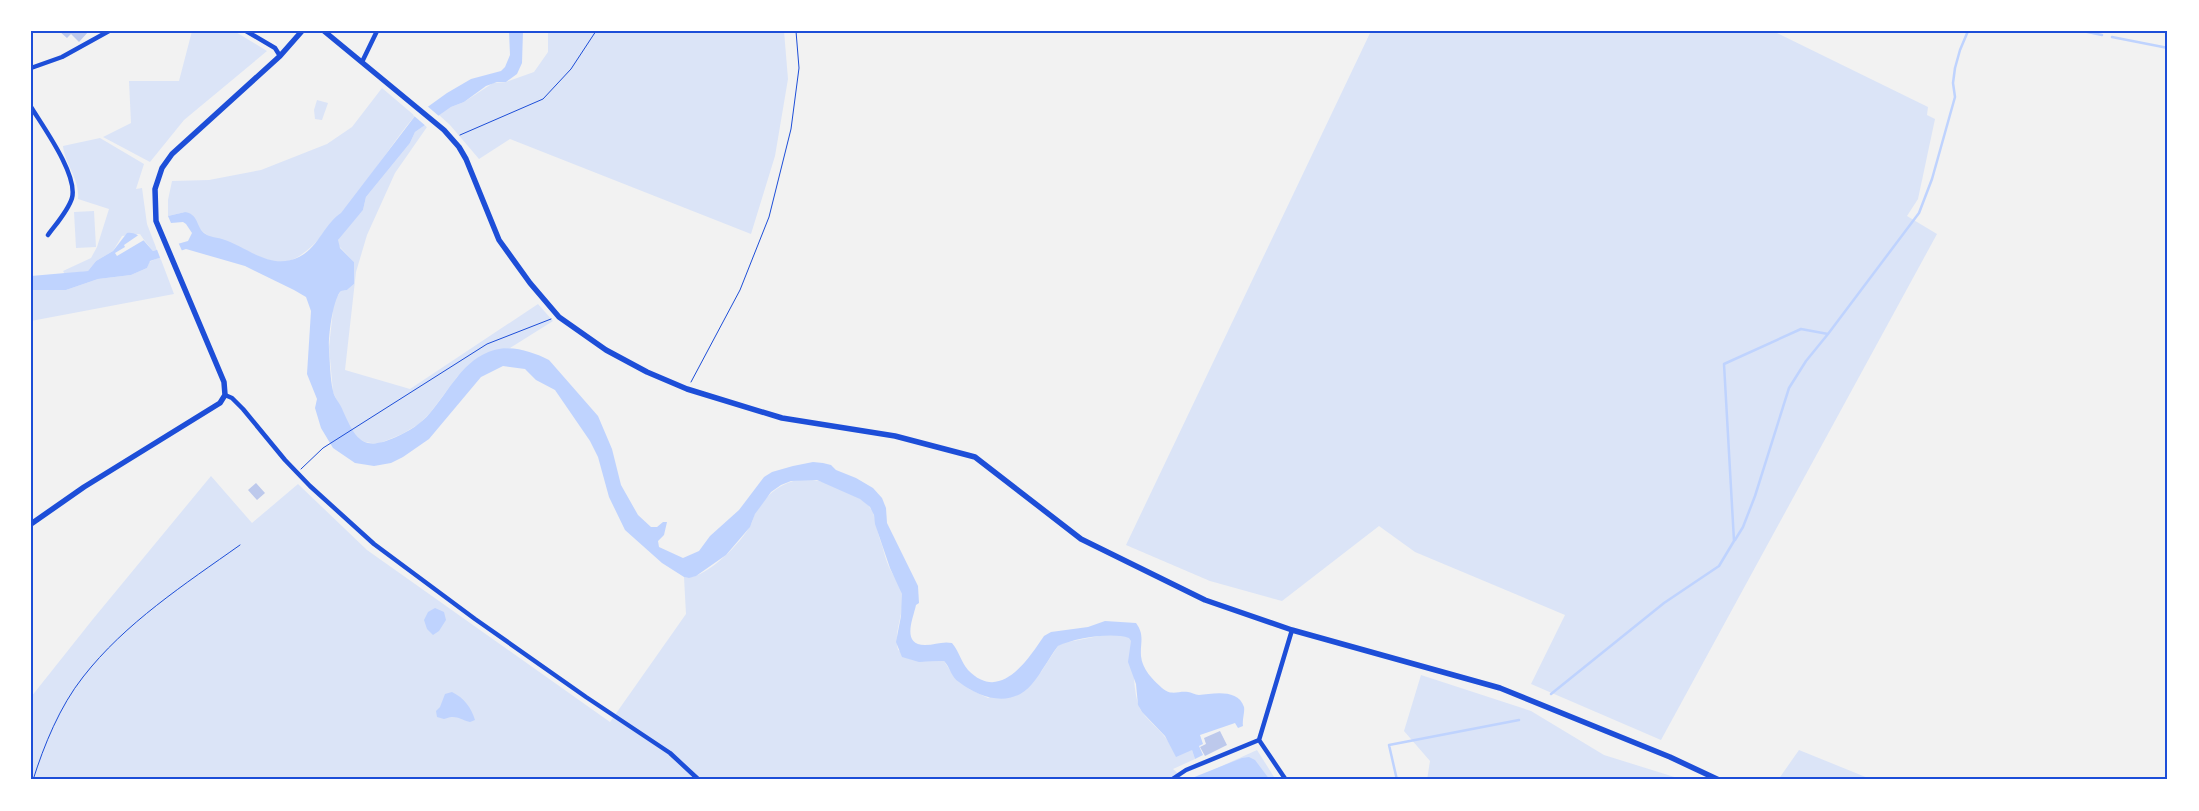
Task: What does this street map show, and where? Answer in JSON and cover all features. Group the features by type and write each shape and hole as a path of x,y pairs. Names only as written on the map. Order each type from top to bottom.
{"street":[{"path":"31,68 62,57 109,31"},
{"path":"246,31 275,48 280,56"},
{"path":"302,31 280,56 167,160 157,178 155,189 156,221 224,382 226,395 243,409 297,473 374,544 578,691 670,752 699,780"},
{"path":"324,31 452,138 472,170 499,240 530,283 559,317 606,350 647,372 687,389 782,418 895,436 975,458 1081,539 1205,600 1292,630 1500,688 1670,757 1719,780"},
{"path":"362,62 377,31"},
{"path":"31,107 69,172 73,186 69,205 48,235"},
{"path":"31,524 108,472 220,403 226,395"},
{"path":"1259,740 1292,630"},
{"path":"1171,780 1186,770 1259,740"},
{"path":"1259,740 1286,780"}],"path":[{"path":"452,138 543,98 571,69 596,31"},
{"path":"687,389 740,290 769,217 791,129 799,68 796,31"},
{"path":"297,473 323,448 487,344 534,324 559,317"},
{"path":"33,780 56,722 69,698 88,671 129,628 170,595 240,544"}],"shaded area":[{"path":"192,31 234,31 267,51 184,120 150,162 103,137 131,123 129,81 179,81"},
{"path":"548,31 784,31 788,79 775,156 751,234 510,139 479,159 439,115 451,107 464,102 493,83 506,82 534,72 548,52"},
{"path":"1371,31 1773,31 1928,107 1927,115 1935,119 1918,199 1907,216 1937,234 1661,740 1531,684 1565,615 1415,552 1379,526 1282,601 1210,581 1126,545"},
{"path":"382,88 415,116 337,220 303,254 288,261 268,260 234,245 215,240 203,231 185,212 168,216 168,200 172,181 209,180 261,170 327,144 352,127"},
{"path":"317,100 328,103 322,120 315,119 314,110"},
{"path":"425,125 427,127 395,173 367,235 356,272 345,370 410,389 538,304 553,321 510,348 494,350 457,377 430,413 419,424 402,434 378,444 365,442 357,438 349,426 333,392 329,347 334,301 341,291 347,290 354,284 354,262 337,244 339,237 363,210 366,197 410,143 415,132"},
{"path":"100,138 144,164 136,189 142,188 147,224 157,250 153,251 139,234 122,236 113,251 96,261 88,271 65,274 63,271 91,258 97,247 109,209 78,199 77,185 66,159 63,146"},
{"path":"94,211 96,247 76,248 74,212"},
{"path":"160,257 174,294 31,321 31,290 66,290 98,279 131,275 147,268 149,262"},
{"path":"211,476 252,523 298,484 367,550 610,722 686,614 684,577 692,577 701,573 731,550 746,533 763,502 779,487 799,480 821,482 857,497 872,510 887,562 902,594 902,608 897,636 898,650 924,662 944,661 951,672 969,689 988,698 1041,672 1058,646 1063,643 1109,634 1134,636 1133,654 1136,697 1142,712 1166,738 1172,748 1192,750 1195,759 1173,769 1185,780 31,780 31,697"},
{"path":"1421,675 1531,711 1604,755 1684,780 1427,780 1430,761 1404,731"},
{"path":"1257,750 1276,780 1191,780"},
{"path":"1799,750 1873,780 1778,780"}],"water":[{"path":"509,31 523,31 522,63 517,74 506,82 497,82 486,86 415,132 410,143 366,197 363,210 338,240 340,248 354,262 354,284 347,290 341,291 333,309 329,343 332,386 334,394 352,429 362,441 376,443 385,441 401,435 414,427 426,417 465,368 483,354 508,348 536,354 549,360 598,416 612,449 621,485 638,515 651,527 657,527 663,522 667,522 664,535 658,541 659,547 683,558 699,551 710,536 739,510 764,477 772,472 813,462 831,465 836,470 856,478 873,488 882,498 886,508 887,523 918,586 919,603 916,605 910,630 913,641 925,645 945,642 952,643 968,670 980,679 991,682 1002,680 1012,675 1044,636 1051,632 1088,627 1105,621 1136,623 1141,635 1143,665 1148,674 1159,685 1171,693 1188,692 1199,695 1217,693 1236,697 1244,707 1243,726 1238,728 1235,723 1200,735 1203,744 1199,746 1203,755 1195,759 1192,750 1176,757 1165,736 1142,712 1138,705 1136,684 1128,662 1131,641 1129,638 1122,636 1094,637 1058,646 1039,675 1024,692 1006,698 986,696 968,688 956,680 944,661 919,662 902,657 896,642 901,616 902,594 890,568 875,524 874,515 870,507 860,499 817,480 791,481 771,492 755,514 750,527 726,555 696,576 684,577 662,563 625,530 609,497 598,457 590,441 555,390 536,380 525,369 503,366 481,377 429,439 403,457 391,463 374,466 355,463 333,448 321,428 315,408 317,399 307,374 311,311 306,297 245,266 186,249 150,261 147,268 131,275 98,279 66,290 31,290 31,276 88,271 96,261 113,251 127,233 138,236 153,251 188,241 192,233 186,224 183,222 171,223 168,216 185,212 194,217 202,231 206,234 232,243 269,260 288,261 299,257 311,248 335,217 341,213 415,116 447,93 471,79 501,71 505,67 510,55"},
{"path":"435,608 444,612 446,620 439,631 433,635 427,629 424,620 428,612"},
{"path":"452,692 466,703 475,720 470,722 455,717 444,719 437,717 436,711 440,707 445,694"},
{"path":"1249,757 1255,760 1270,780 1187,780 1242,758"}],"pier":[{"path":"426,105 440,117 427,127 413,115"},
{"path":"140,234 144,240 117,256 115,253"},
{"path":"178,242 183,253 161,260 156,247"}],"building":[{"path":"59,31 89,31 79,42 71,34 67,38"},
{"path":"256,483 265,493 257,500 248,490"},
{"path":"1220,731 1227,745 1205,756 1200,747 1206,744 1204,738"}],"waterway":[{"path":"1551,694 1664,603 1719,566 1734,541 1724,364 1801,329 1828,334 1919,213 1932,179 1955,97 1953,83 1955,68 1968,31"},
{"path":"2083,31 2102,35"},
{"path":"2112,37 2168,48"},
{"path":"1735,540 1743,527 1755,496 1789,388 1806,361 1828,334"},
{"path":"1397,780 1389,745 1519,720"}]}
